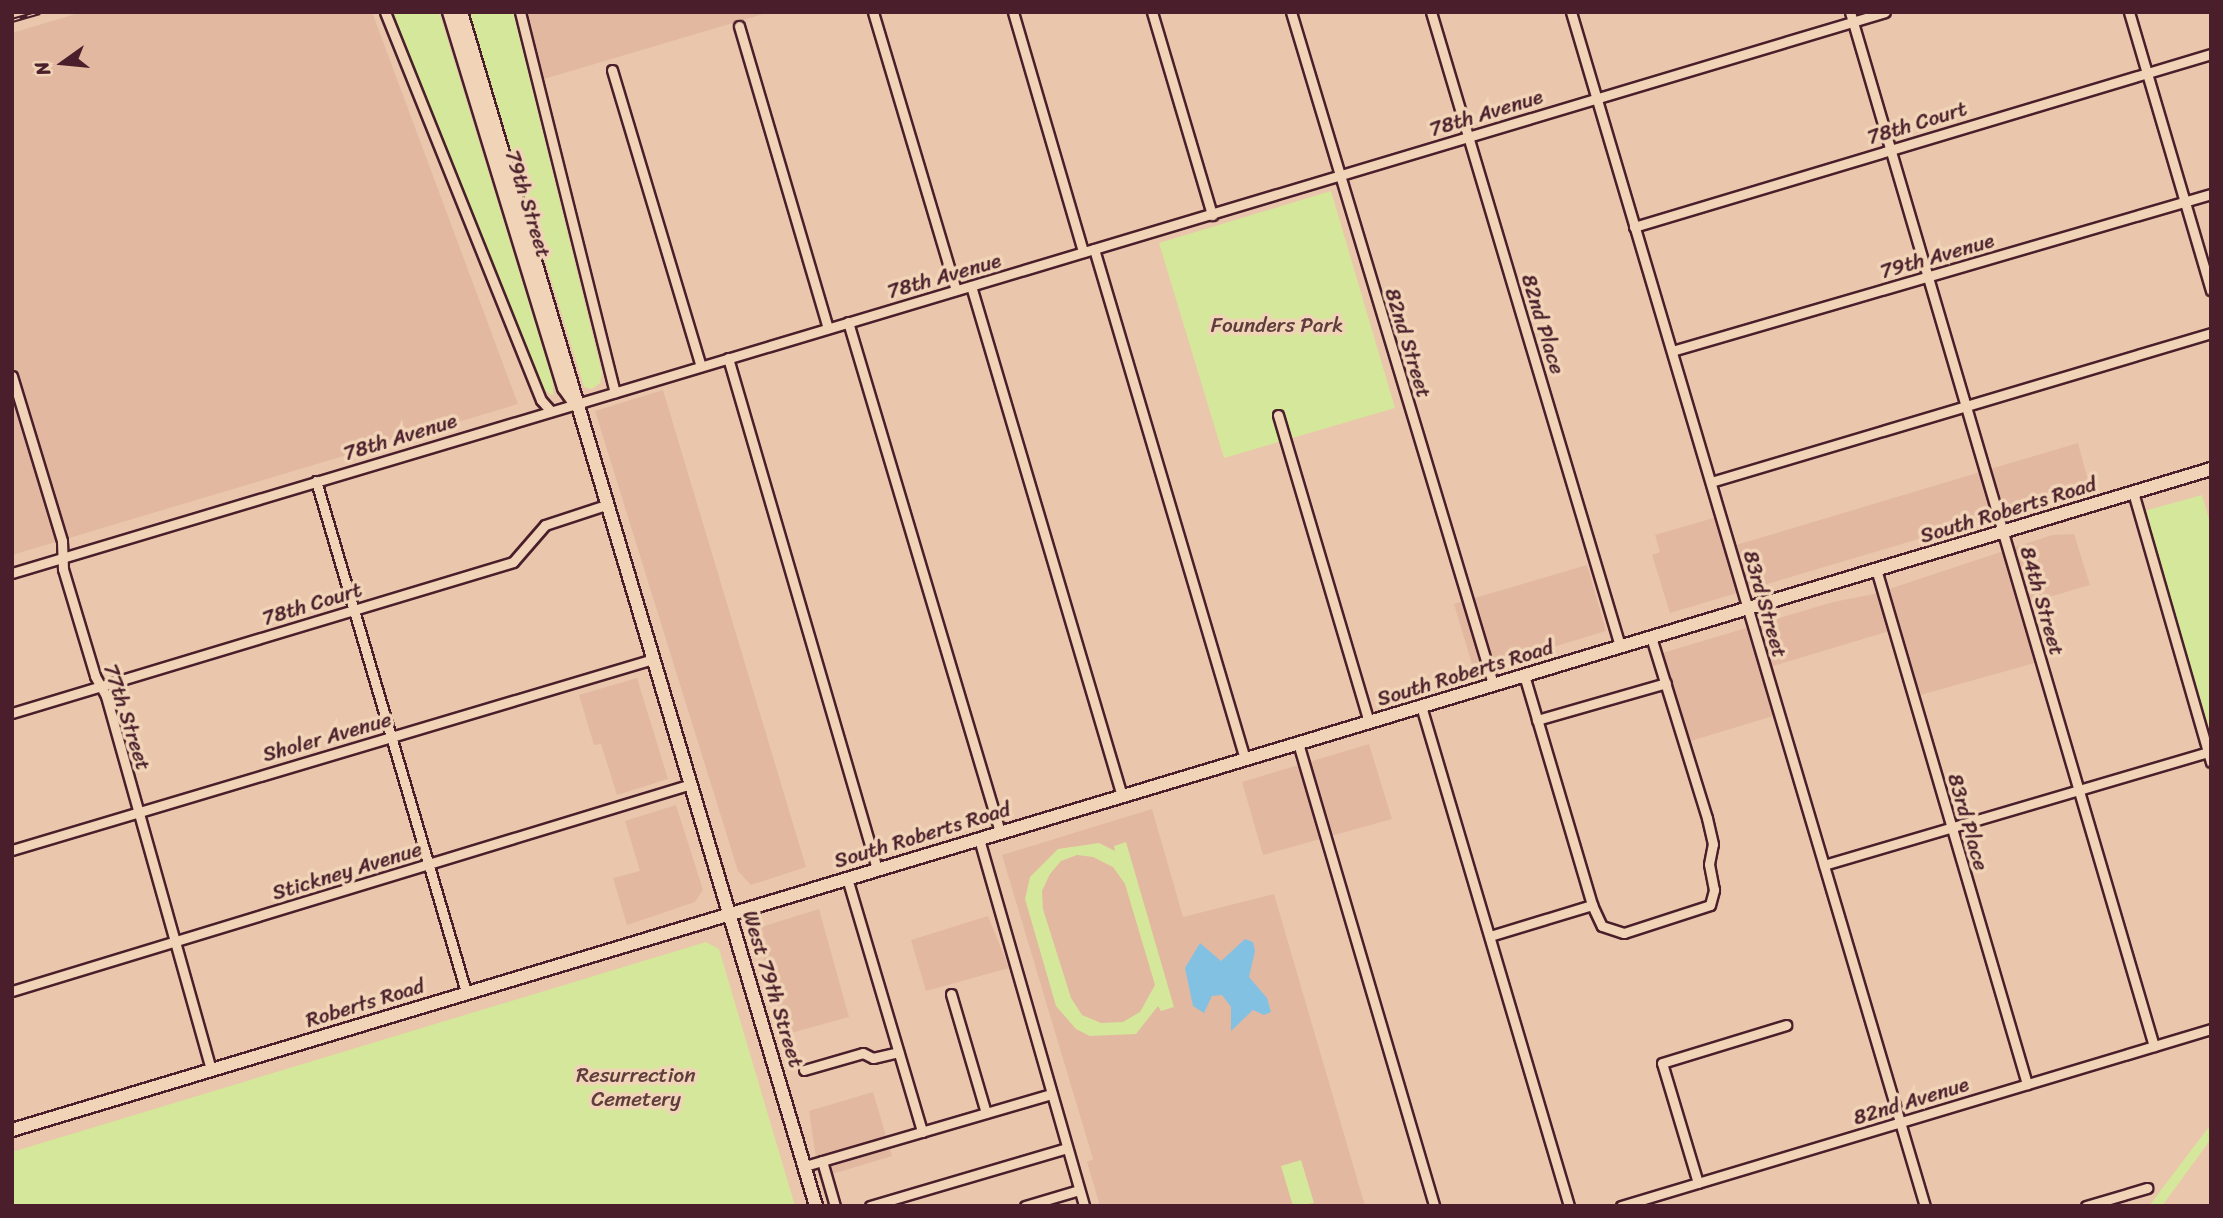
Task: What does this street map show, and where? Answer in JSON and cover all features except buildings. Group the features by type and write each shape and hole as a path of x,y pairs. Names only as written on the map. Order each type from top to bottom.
{"street":[{"path":"385,12 541,400 551,411"},
{"name":"79th Street","path":"449,12 565,388 575,404 691,784"},
{"name":"79th Street","path":"461,12 575,384 575,404"},
{"path":"520,12 615,392"},
{"path":"873,12 956,290"},
{"path":"1013,12 1083,252"},
{"path":"1152,12 1212,215"},
{"name":"82nd Street","path":"1291,12 1493,684"},
{"name":"82nd Place","path":"1431,12 1620,646"},
{"name":"83rd Street","path":"1571,12 1925,1206"},
{"name":"78th Avenue","path":"12,573 1212,215 1851,17 1885,12"},
{"path":"2129,12 2211,290"},
{"name":"84th Street","path":"1851,17 2154,1046"},
{"path":"739,26 828,328"},
{"name":"78th Court","path":"1634,227 2211,54"},
{"path":"612,70 701,366"},
{"name":"79th Avenue","path":"1672,351 2211,194"},
{"path":"1094,250 1245,759"},
{"path":"971,286 1122,796"},
{"path":"848,322 1000,832"},
{"path":"1711,482 2211,332"},
{"path":"728,358 877,869"},
{"name":"77th Street","path":"12,376 211,1070"},
{"path":"1278,415 1369,722"},
{"name":"South Roberts Road","path":"730,913 2211,469"},
{"path":"316,481 466,992"},
{"path":"1824,865 2210,755 2133,492"},
{"name":"78th Court","path":"12,713 513,562 545,525 606,505"},
{"name":"83rd Place","path":"1876,569 2026,1084"},
{"path":"1524,675 1592,905 1602,926 1617,934 1710,905 1713,844 1651,637"},
{"name":"Sholer Avenue","path":"12,850 653,659"},
{"path":"1537,720 1666,683"},
{"path":"1421,706 1569,1206"},
{"path":"1298,743 1434,1206"},
{"name":"Stickney Avenue","path":"12,991 691,784"},
{"name":"West 79th Street","path":"691,784 816,1206"},
{"path":"979,839 1084,1206"},
{"path":"847,878 922,1132"},
{"path":"1490,936 1592,905"},
{"name":"Roberts Road","path":"12,1130 730,913"},
{"path":"951,994 986,1113"},
{"path":"1698,1183 1662,1063 1786,1026"},
{"name":"82nd Avenue","path":"1621,1206 1647,1202 1698,1183 2211,1029"},
{"path":"804,1070 863,1054 873,1058 898,1052"},
{"path":"805,1166 1052,1094"},
{"path":"870,1206 1068,1148"},
{"path":"822,1161 835,1206"},
{"path":"2087,1206 2147,1188"},
{"path":"1025,1206 1079,1190"}],"shaded area":[{"path":"82,12 372,12 518,404 12,555 12,33"},
{"path":"527,12 770,12 544,79"},
{"path":"663,390 806,867 751,885 738,871 595,411"},
{"path":"2078,443 2090,488 1670,613 1652,555 1660,552 1655,535 1727,514 1736,545"},
{"path":"2074,534 2090,585 2025,604 2042,661 1913,697 1893,630 1766,668 1780,714 1684,743 1656,655 1833,602 1874,594 2052,535"},
{"path":"1587,565 1606,631 1474,671 1454,604"},
{"path":"637,678 668,779 617,795 601,744 594,745 579,695"},
{"path":"1369,744 1392,819 1263,855 1242,782"},
{"path":"676,805 703,890 695,902 627,925 613,878 640,871 625,821"},
{"path":"1152,809 1183,917 1274,894 1365,1206 1100,1206 1087,1162 1093,1159 1002,855"},
{"path":"819,909 849,1017 787,1034 756,934 761,927"},
{"path":"988,916 1009,968 926,991 911,940"},
{"path":"873,1092 892,1156 819,1178 809,1111"}],"green space":[{"path":"393,12 439,12 553,382 553,396 541,387 516,329"},
{"path":"469,12 513,12 602,373 600,383 592,389 584,387"},
{"name":"Founders Park","path":"1331,191 1395,408 1224,458 1159,243"},
{"path":"2202,495 2211,526 2211,735 2144,511"},
{"path":"1126,842 1174,1007 1161,1011 1158,1006 1136,1034 1090,1036 1076,1029 1056,1006 1025,899 1030,877 1058,849 1099,843 1115,851 1114,846","holes":["1077,855 1093,857 1113,867 1125,884 1155,985 1140,1012 1123,1022 1101,1023 1082,1015 1071,998 1043,909 1042,891 1050,874 1061,861"]},
{"name":"Resurrection Cemetery","path":"706,942 719,949 795,1206 12,1206 12,1152"},
{"path":"2211,1124 2211,1139 2162,1206 2149,1206"},
{"path":"1301,1160 1314,1203 1293,1206 1281,1166"}],"water":[{"path":"1245,939 1253,942 1255,951 1249,977 1267,998 1271,1012 1264,1015 1253,1010 1231,1031 1231,1007 1222,995 1212,996 1204,1013 1193,1006 1185,968 1200,943 1221,961"}],"railway":[{"path":"12,20 40,12"}]}
